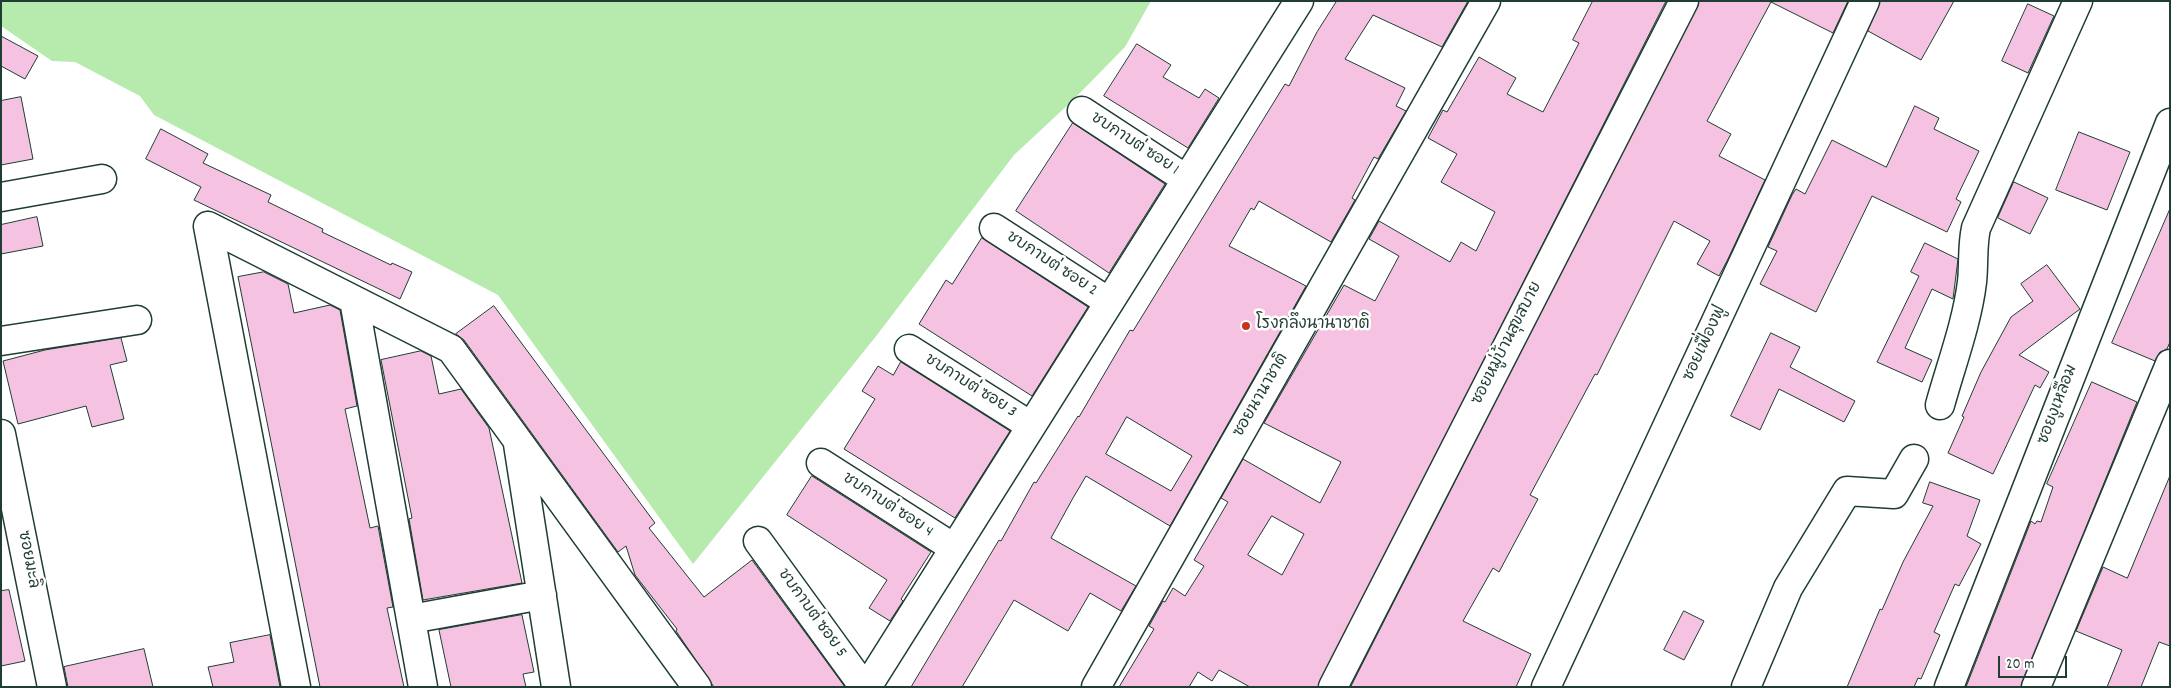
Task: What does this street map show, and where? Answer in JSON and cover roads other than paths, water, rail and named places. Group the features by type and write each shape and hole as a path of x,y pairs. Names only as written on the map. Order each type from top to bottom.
{"street":[{"path":"866,687 1299,1"},
{"name":"ซอยนานาชาติ","path":"1096,687 1486,1"},
{"name":"ซอยหมู่บ้านสุขสบาย","path":"1333,687 1684,1"},
{"name":"ซอยเฟื่องฟู","path":"1546,687 1865,1"},
{"path":"1940,405 1968,304 1976,228 2078,1"},
{"name":"ชบกาบต่ ซอย 1","path":"1082,112 1186,179"},
{"name":"ซอยงูเหลือม","path":"1948,687 2170,123"},
{"path":"1,197 102,179"},
{"path":"296,687 208,226 451,349 697,687"},
{"name":"ชบกาบต่ ซอย 2","path":"994,228 1108,302"},
{"path":"354,300 423,687"},
{"path":"1,341 137,320"},
{"name":"ชบกาบต่ ซอย 3","path":"908,349 1031,426"},
{"path":"2036,687 2170,364"},
{"name":"ซอยมะลิ","path":"1,434 12,538 52,687"},
{"path":"517,440 556,687"},
{"path":"1746,687 1788,588 1847,492 1894,494 1914,459"},
{"name":"ชบกาบต่ ซอย 4","path":"821,463 954,548"},
{"name":"ชบกาบต่ ซอย 5","path":"758,541 866,687"},
{"path":"411,619 542,595"}],"place":[{"name":"โรงกลึงนานาชาติ","path":"1246,326"}]}
